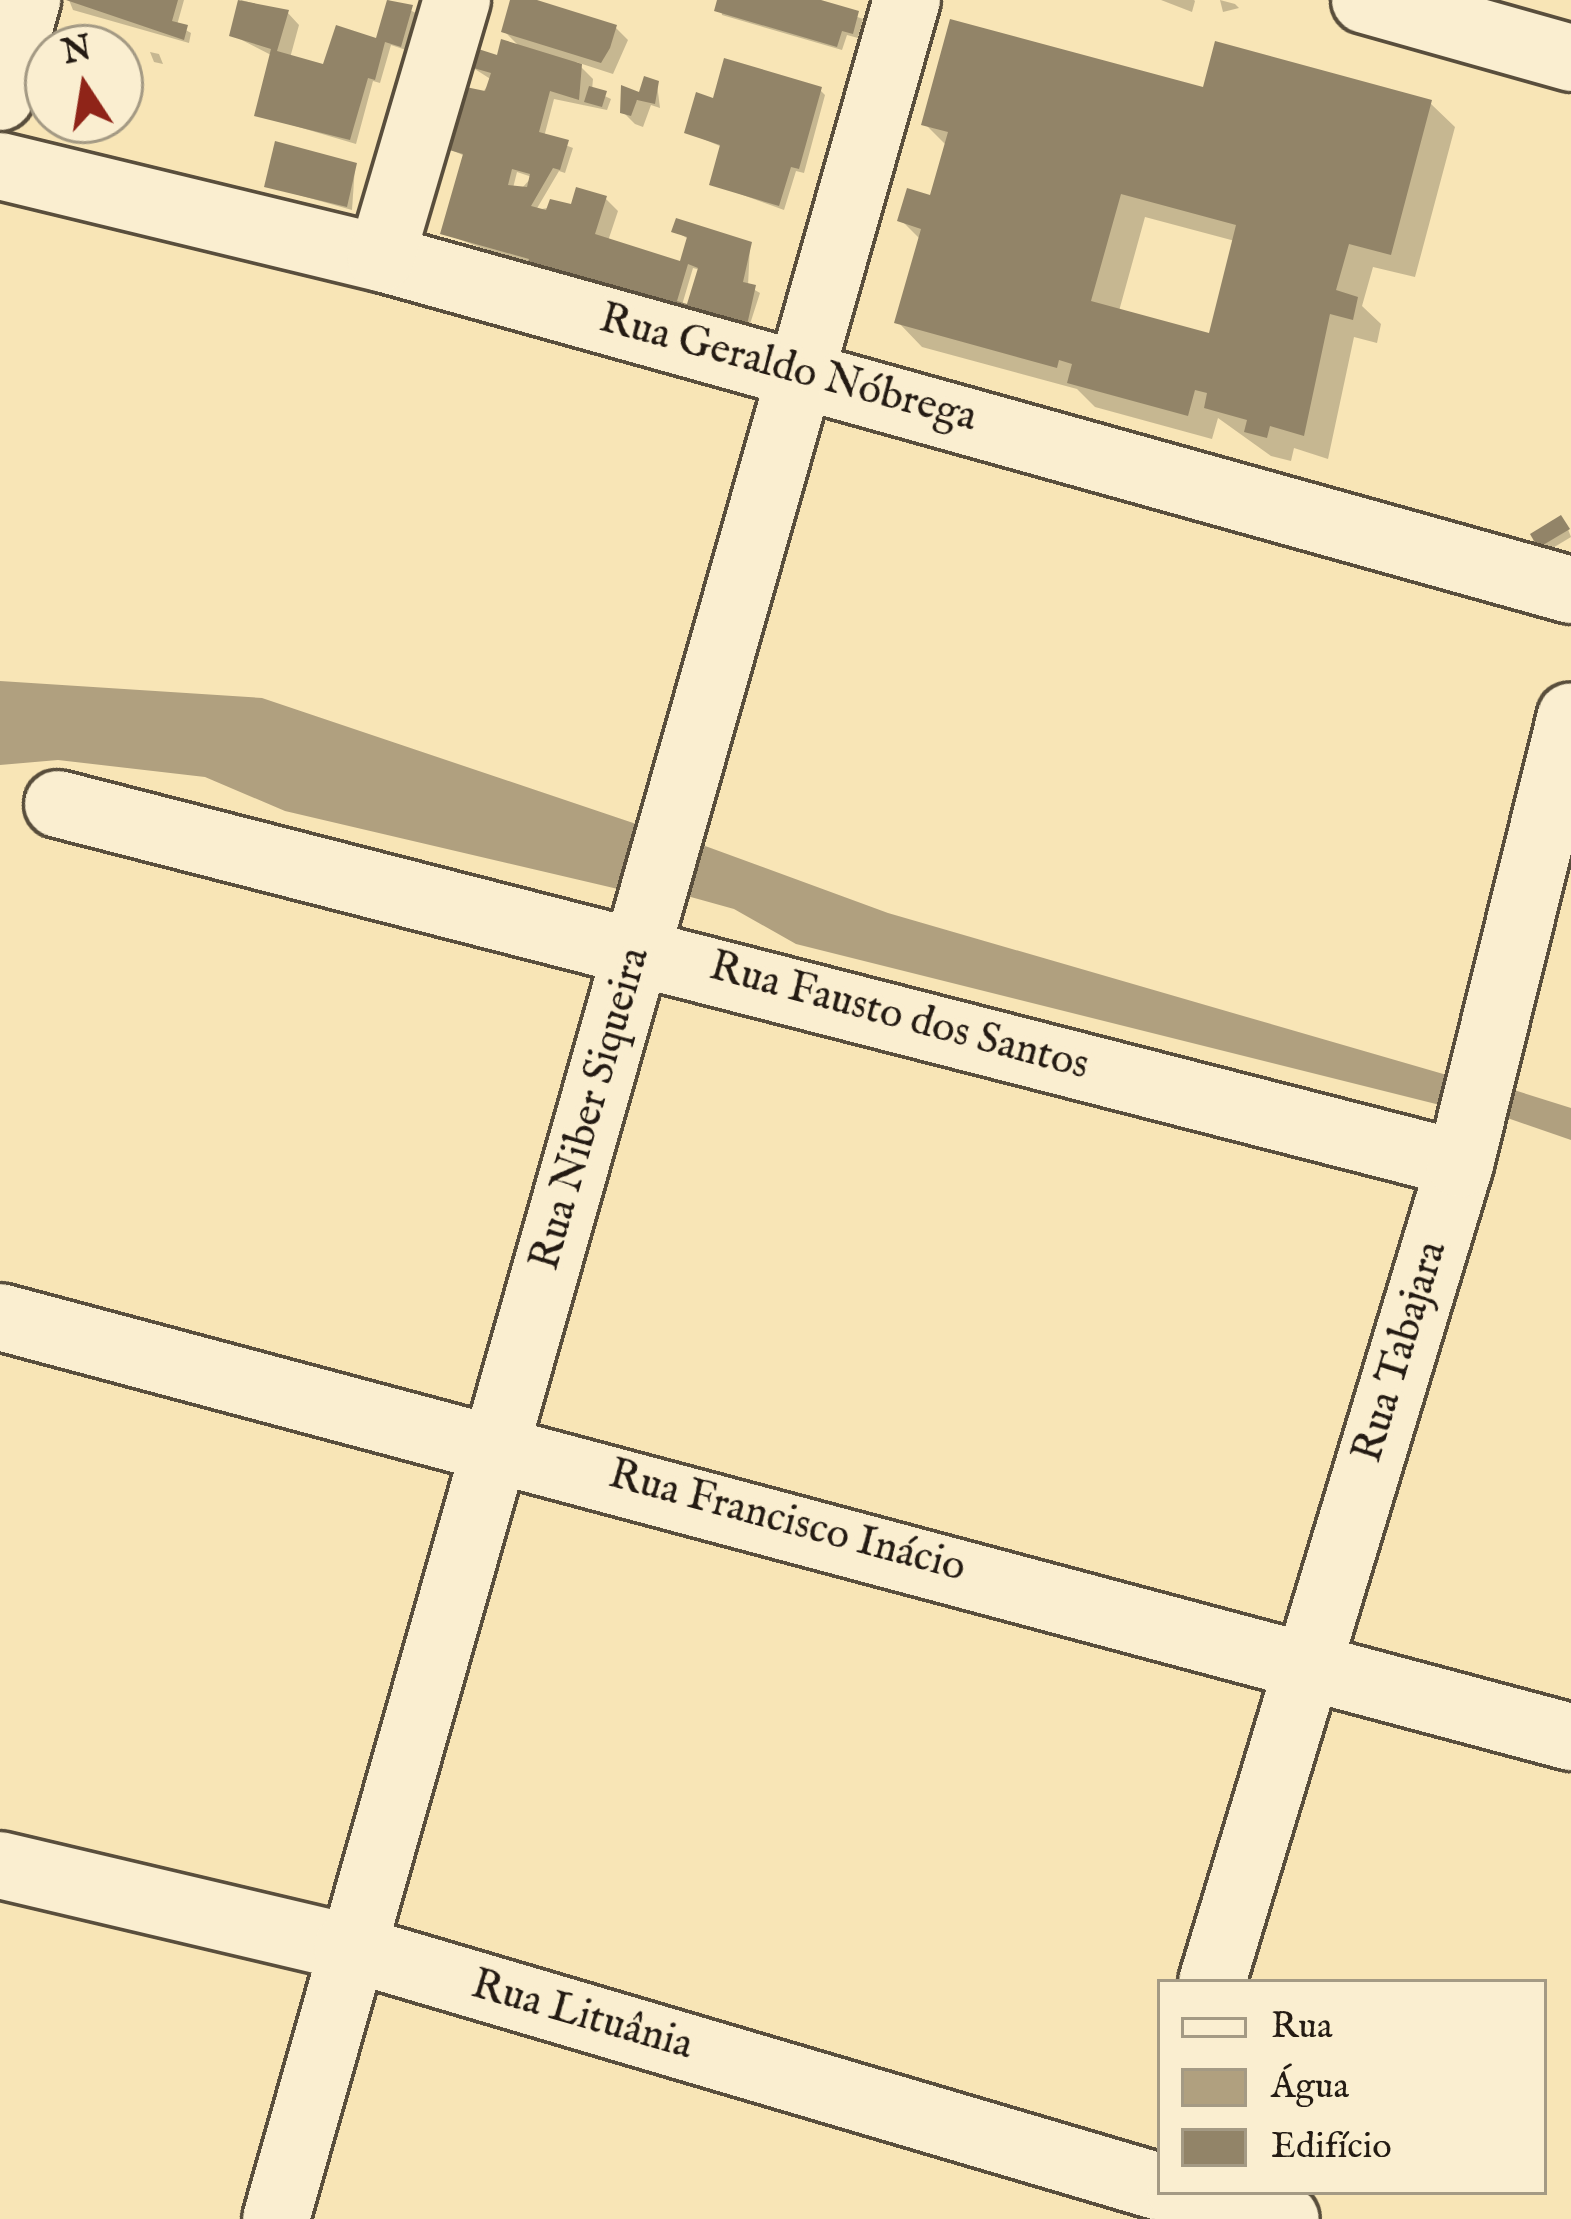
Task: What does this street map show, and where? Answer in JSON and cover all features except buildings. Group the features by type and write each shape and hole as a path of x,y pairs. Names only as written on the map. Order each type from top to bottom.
{"street":[{"path":"0,97 27,0"},
{"path":"381,258 457,0"},
{"name":"Rua Niber Siqueira","path":"276,2219 347,1947 907,0"},
{"path":"1365,0 1571,58"},
{"name":"Rua Geraldo Nóbrega","path":"0,166 381,258 1571,590"},
{"name":"Rua Tabajara","path":"1213,1979 1303,1662 1460,1164 1571,717"},
{"name":"Rua Fausto dos Santos","path":"58,804 637,948 1460,1164"},
{"name":"Rua Francisco Inácio","path":"0,1317 495,1444 1571,1737"},
{"name":"Rua Lituânia","path":"0,1864 347,1947 1157,2189"},
{"name":"Rua Lituânia","path":"1182,2195 1286,2219"}],"water":[{"path":"0,681 262,698 654,830 635,893 285,811 205,777 58,760 0,765"},
{"path":"697,843 888,913 1464,1080 1456,1109 796,944 734,909 680,894"},
{"path":"1501,1086 1571,1108 1571,1140 1496,1114"}]}
